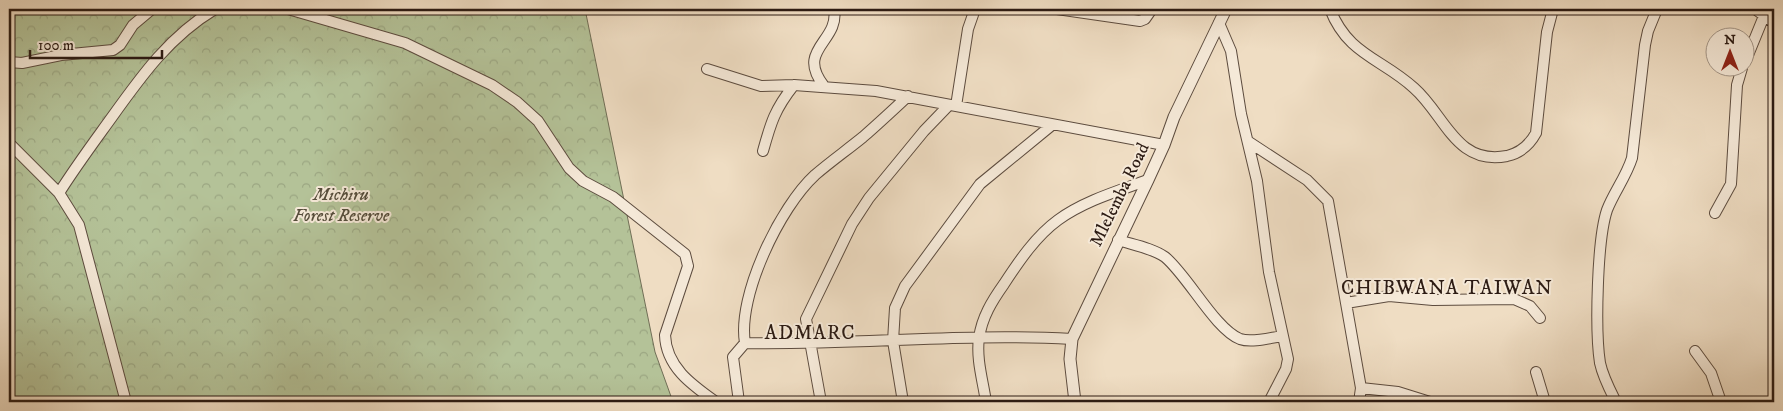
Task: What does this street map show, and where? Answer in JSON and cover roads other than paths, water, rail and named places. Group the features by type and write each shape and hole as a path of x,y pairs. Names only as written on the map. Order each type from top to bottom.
{"street":[{"path":"9,62 22,63 61,55 113,50 120,45 133,25 152,9"},
{"path":"59,193 82,155 158,54 194,23 215,9"},
{"path":"288,9 405,43 492,86 518,102 538,121 569,168 583,181 613,197 685,254 688,266 665,335 665,344 674,366 694,387 716,402"},
{"path":"824,86 814,70 814,55 836,23 834,9"},
{"path":"821,402 806,319 852,224 885,177 952,106 968,29 975,9"},
{"path":"1057,9 1140,21 1145,19 1152,9"},
{"name":"Mlelemba Road","path":"1075,402 1070,359 1072,339 1148,180 1174,118 1226,9"},
{"path":"1330,9 1348,41 1416,90 1455,139 1466,149 1494,158 1522,150 1531,143 1536,133 1547,32 1553,9"},
{"path":"1616,402 1603,374 1599,352 1599,296 1603,227 1609,205 1627,174 1632,158 1645,45 1650,25 1657,9"},
{"path":"1754,9 1774,23"},
{"path":"1756,36 1764,16"},
{"path":"1219,23 1231,51 1288,364 1269,402"},
{"path":"707,69 761,86 794,84 824,86 908,96 952,106 1164,145"},
{"path":"1716,213 1729,190 1733,176 1737,85 1739,78"},
{"path":"763,151 773,116 779,104 794,84"},
{"path":"739,402 733,357 745,343 743,320 753,281 790,205 815,175 864,136 908,96"},
{"path":"903,402 893,342 895,308 913,274 934,250 980,184 1052,125"},
{"path":"1249,142 1307,180 1328,201 1362,388 1359,402"},
{"path":"9,143 59,193 79,224 126,402"},
{"path":"986,402 980,369 979,338 988,307 1027,251 1047,230 1072,211 1148,180"},
{"path":"1118,240 1152,250 1166,259 1215,317 1234,336 1242,340 1282,336"},
{"path":"1346,303 1389,296 1433,300 1514,299 1530,306 1540,318"},
{"path":"745,343 812,344 979,338 1072,339"},
{"path":"1695,351 1711,374 1721,402"},
{"path":"1536,372 1545,402"},
{"path":"1362,388 1398,392 1430,402"}],"district":[{"name":"CHIBWANA TAIWAN","path":"1447,288"},
{"name":"ADMARC","path":"810,333"}],"park label":[{"name":"Michiru Forest Reserve","path":"341,205"}]}
